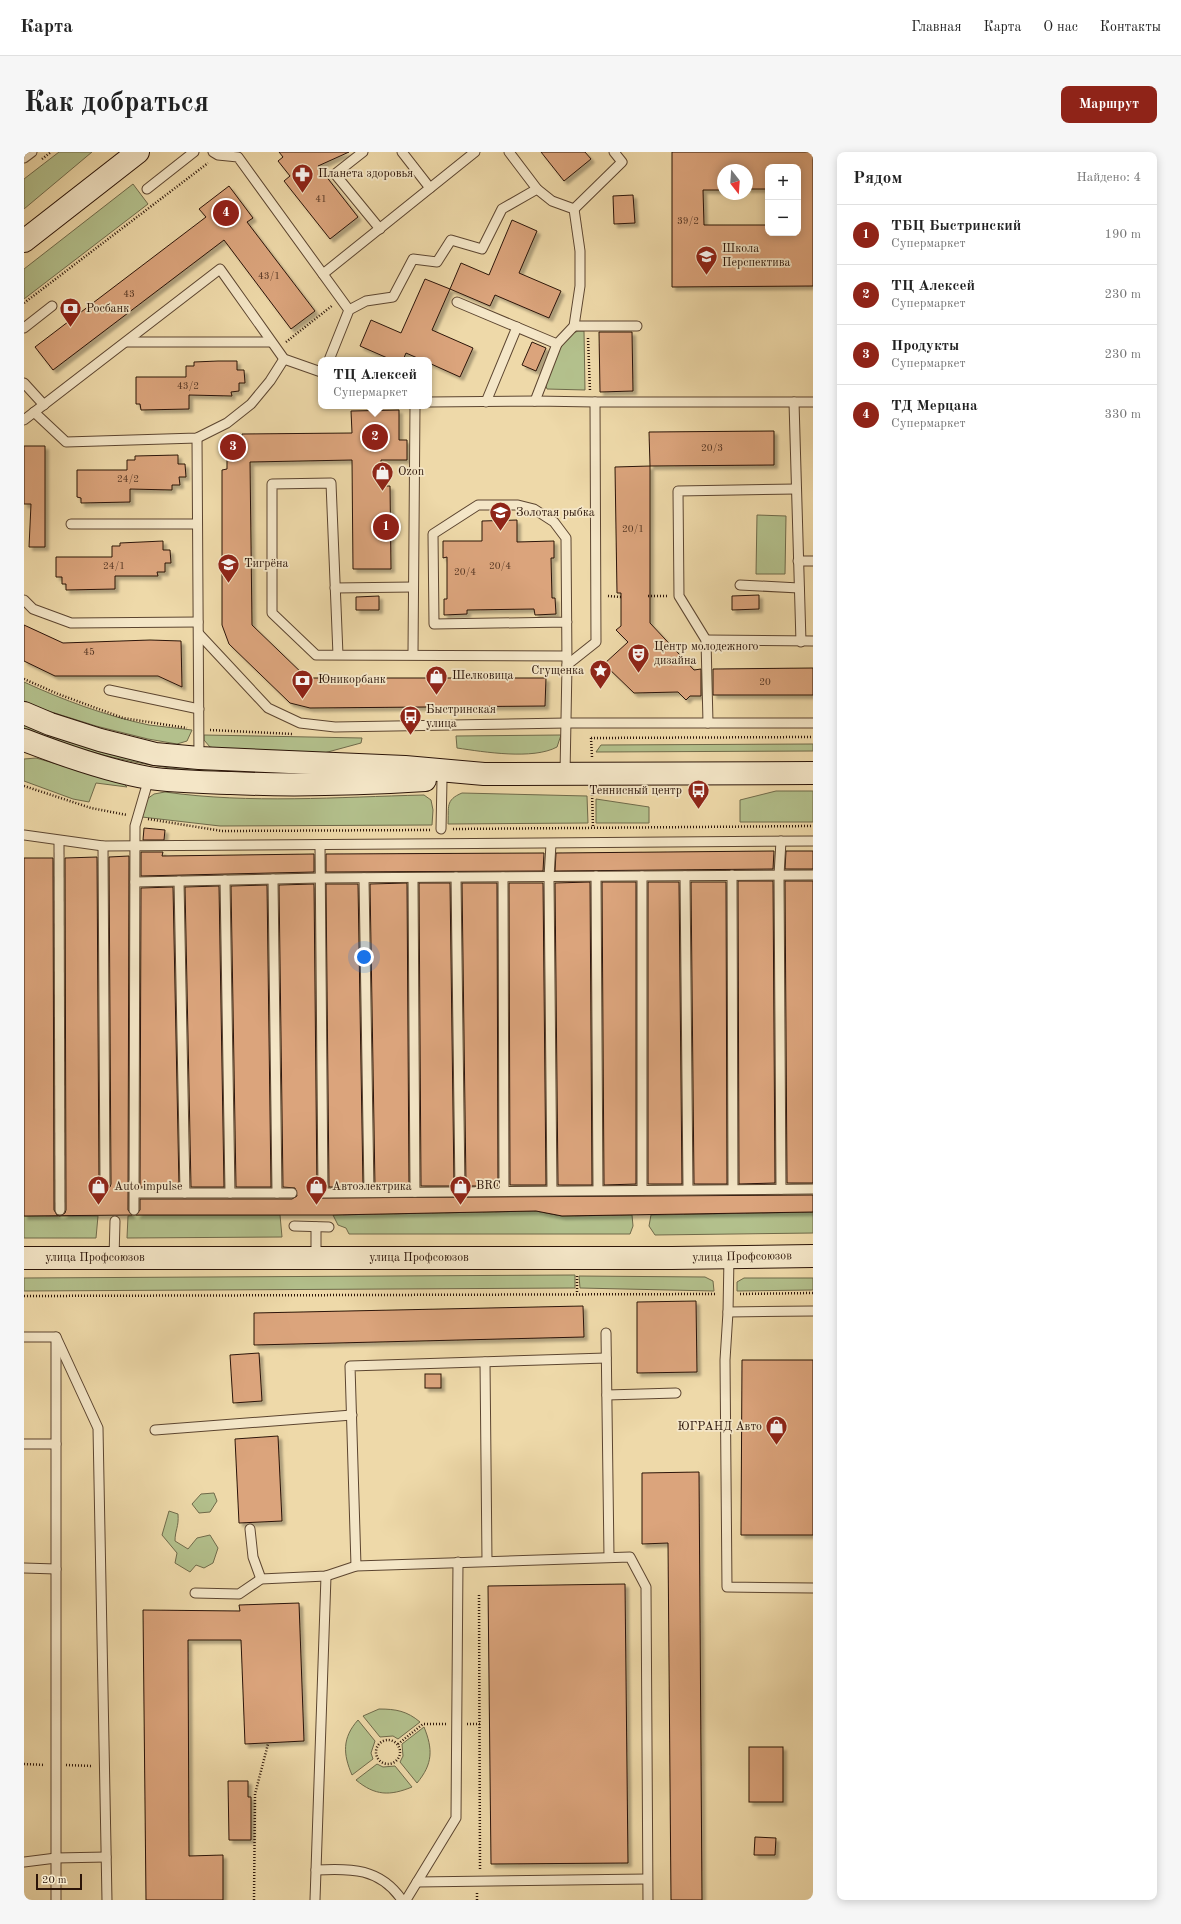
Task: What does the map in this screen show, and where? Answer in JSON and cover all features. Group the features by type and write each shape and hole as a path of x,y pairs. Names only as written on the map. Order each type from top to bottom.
{"main road":[{"path":"24,241 138,152"},
{"path":"24,713 50,724 100,740 155,754 199,758 368,765 484,774 813,773"},
{"path":"24,740 88,762 149,778 252,784 340,785 442,780 484,774"},
{"name":"улица Профсоюзов","path":"24,1258 813,1256"}],"lane":[{"path":"24,158 32,152"},
{"path":"147,189 194,152"},
{"path":"363,152 335,174 380,229"},
{"path":"402,152 430,188"},
{"path":"323,274 475,152"},
{"path":"509,152 537,189 552,201 574,209"},
{"path":"574,209 622,162 614,152"},
{"path":"215,154 242,155 349,310"},
{"path":"330,357 349,310 366,301 393,297 413,259 437,262 451,240 482,249 502,209 537,189"},
{"path":"535,401 557,344 574,326 580,286 580,251 574,209"},
{"path":"24,420 220,270 284,358 318,371"},
{"path":"457,302 557,344"},
{"path":"24,328 52,306"},
{"path":"574,326 637,326"},
{"path":"486,402 517,327"},
{"path":"127,342 271,342"},
{"path":"34,412 66,442 197,438 227,423 251,404 270,381 284,358"},
{"path":"24,383 44,405"},
{"path":"432,402 813,402"},
{"path":"338,655 331,483 272,484 272,613 316,655 338,655 413,654 567,660 596,642 593,402"},
{"path":"794,402 801,642"},
{"path":"413,654 415,409"},
{"path":"197,438 199,758"},
{"path":"708,723 706,640 679,596 678,491 796,490"},
{"path":"565,774 567,723 566,538 554,522 534,509 518,505 478,505 433,534 434,624 566,622"},
{"path":"72,524 197,524"},
{"path":"798,561 813,561"},
{"path":"740,585 799,588"},
{"path":"335,588 414,587"},
{"path":"24,600 33,609 71,623 198,622"},
{"path":"199,634 268,708 300,723 335,727 567,723 813,723"},
{"path":"706,640 813,641"},
{"path":"108,690 199,708"},
{"path":"134,1210 135,826 149,778"},
{"path":"441,829 442,780"},
{"path":"24,835 103,846 320,846 813,841"},
{"path":"59,841 60,1210"},
{"path":"781,841 779,875 781,1189"},
{"path":"550,844 552,1190"},
{"path":"103,846 106,1184"},
{"path":"320,846 323,1193 504,1190 813,1189"},
{"path":"732,875 733,1189"},
{"path":"135,882 320,878 813,875"},
{"path":"596,876 598,1190"},
{"path":"642,876 642,1190"},
{"path":"685,876 688,1189"},
{"path":"456,877 460,1191"},
{"path":"503,877 504,1190"},
{"path":"364,878 369,1192"},
{"path":"413,878 415,1192"},
{"path":"273,879 277,1193"},
{"path":"225,880 230,1193"},
{"path":"178,881 185,1193"},
{"path":"134,1193 292,1193"},
{"path":"114,1221 114,1258"},
{"path":"294,1226 329,1227"},
{"path":"316,1227 316,1258"},
{"path":"729,1257 728,1312 724,1360 727,1587 813,1588"},
{"path":"728,1312 813,1311"},
{"path":"606,1333 609,1557"},
{"path":"24,1337 56,1337"},
{"path":"56,1337 56,1900"},
{"path":"56,1337 98,1428 107,1900"},
{"path":"356,1566 350,1366 606,1358"},
{"path":"485,1362 487,1561"},
{"path":"607,1395 676,1393"},
{"path":"155,1430 352,1415"},
{"path":"24,1444 56,1444"},
{"path":"250,1529 253,1557 261,1579"},
{"path":"195,1593 239,1594 261,1579 326,1576 356,1566 630,1556 646,1587 648,1900"},
{"path":"406,1900 456,1818 458,1562"},
{"path":"24,1568 56,1569"},
{"path":"315,1900 326,1576"},
{"path":"24,1862 56,1858 106,1857"},
{"path":"316,1870 340,1869 361,1871 381,1878 394,1887 402,1900"},
{"path":"417,1882 647,1879"}],"path":[{"path":"24,303 215,154"},
{"path":"277,350 341,299"},
{"path":"588,326 593,402"},
{"path":"648,596 679,596"},
{"path":"592,738 813,737"},
{"path":"24,786 91,808 222,831 813,826"},
{"path":"577,1275 577,1293"},
{"path":"24,1296 813,1293"},
{"path":"477,1900 479,1881 479,1596"},
{"path":"398,1744 423,1724 480,1724"},
{"path":"388,1740 393,1740 398,1744 400,1754 394,1763 383,1763 379,1760 376,1755 378,1744 388,1740"},
{"path":"254,1900 255,1794 268,1744"}],"green space":[{"path":"59,152 92,152 24,209 24,179"},
{"path":"133,184 148,204 24,299 24,269"},
{"path":"578,331 584,331 585,390 547,389 545,383 557,353 566,340"},
{"path":"757,515 786,516 785,574 756,574"},
{"path":"24,682 69,701 117,717 149,725 192,730 187,741 177,744 148,739 96,726 42,709 24,701"},
{"path":"24,724 351,775 238,773 193,771 170,768 114,758 77,748 24,729"},
{"path":"204,735 362,738 361,743 324,753 224,750 210,747 204,740"},
{"path":"561,735 557,747 547,751 522,754 494,753 457,748 456,736"},
{"path":"813,744 813,751 596,752 601,745"},
{"path":"36,758 123,783 127,787 96,783 89,802 73,799 24,781 24,759"},
{"path":"776,791 813,791 813,822 740,822 740,800"},
{"path":"165,792 197,796 262,799 424,795 431,800 433,810 432,825 220,826 142,817 147,799 154,794"},
{"path":"462,793 587,796 588,823 448,824 448,809 450,801"},
{"path":"596,799 649,807 649,823 596,823"},
{"path":"536,1211 562,1216 632,1215 633,1226 630,1234 349,1234 346,1228 338,1225 333,1215"},
{"path":"813,1212 813,1233 655,1235 649,1226 651,1215"},
{"path":"280,1215 282,1237 127,1238 128,1216"},
{"path":"24,1216 98,1216 96,1238 24,1238"},
{"path":"575,1275 575,1288 24,1291 24,1278"},
{"path":"579,1276 705,1277 713,1281 714,1291 580,1288"},
{"path":"744,1278 813,1278 813,1290 737,1291 737,1282"},
{"path":"214,1493 217,1501 210,1512 199,1513 192,1504 201,1494"},
{"path":"169,1511 178,1514 175,1541 188,1549 197,1538 210,1535 218,1548 213,1563 204,1568 196,1565 190,1572 175,1563 177,1553 162,1535"},
{"path":"379,1709 401,1711 420,1722 398,1739 393,1736 380,1737 363,1716"},
{"path":"358,1720 375,1741 371,1753 373,1759 352,1775 347,1760 346,1746 349,1733"},
{"path":"424,1727 429,1742 430,1756 429,1763 417,1783 400,1762 403,1756 402,1744"},
{"path":"377,1764 383,1767 395,1766 412,1787 397,1792 383,1793 376,1792 356,1780"}],"building":[{"path":"279,152 349,152 318,166 358,217 330,239 284,181 290,176 278,161 283,157"},
{"path":"541,152 585,152 591,159 564,181"},
{"path":"672,152 813,152 813,286 672,287","holes":["717,164 753,164 753,189 765,189 765,164 801,164 801,236 765,236 765,225 704,225 703,190 717,190"]},
{"path":"229,186 253,218 247,222 315,311 291,329 224,240 53,370 35,347 206,217 199,209"},
{"path":"633,195 635,223 614,224 613,196"},
{"path":"512,220 537,231 519,273 561,291 549,318 495,295 490,306 450,289 461,263 489,275"},
{"path":"425,279 450,289 432,330 473,348 460,377 432,364 432,357 415,357 406,353 404,357 385,357 360,346 371,320 401,333"},
{"path":"599,332 632,332 633,391 600,392"},
{"path":"532,342 546,348 536,371 522,365"},
{"path":"237,361 237,370 244,370 245,383 239,383 239,391 231,392 232,396 189,395 189,409 141,410 140,404 136,404 136,377 186,377 186,366 194,366 194,362"},
{"path":"399,410 399,440 407,440 407,460 381,460 381,486 390,486 391,569 353,569 352,460 250,462 252,625 307,678 546,678 545,706 310,708 290,703 229,644 222,625 222,470 227,469 227,438 242,437 242,434 352,433 351,411"},
{"path":"774,431 774,465 650,466 649,432"},
{"path":"24,446 45,446 45,547 29,547 31,504 24,504"},
{"path":"178,455 178,464 185,464 186,477 179,477 180,485 172,485 172,490 130,489 130,502 81,503 81,498 77,497 77,470 127,470 127,460 135,460 135,456"},
{"path":"650,466 650,623 694,670 701,669 701,696 690,696 686,700 678,692 634,693 604,664 628,642 616,630 621,626 621,593 617,593 615,467"},
{"path":"517,520 517,542 554,541 554,558 551,558 552,598 555,598 556,614 535,615 534,609 467,610 467,614 444,615 444,599 447,599 447,557 443,558 443,541 482,541 482,521"},
{"path":"163,541 163,550 170,550 171,563 165,563 165,572 157,572 158,576 115,576 115,589 66,590 66,584 62,584 62,577 56,577 56,557 112,557 112,546 120,546 120,543"},
{"path":"759,595 759,609 732,610 732,596"},
{"path":"379,596 379,610 356,610 356,597"},
{"path":"24,625 63,643 150,640 181,641 182,687 158,676 55,676 24,661"},
{"path":"813,668 813,695 713,695 713,669"},
{"path":"144,828 165,830 164,840 143,840"},
{"path":"774,851 773,869 555,871 556,853"},
{"path":"786,851 813,851 813,869 785,869"},
{"path":"141,852 163,852 162,856 314,854 314,872 141,876"},
{"path":"544,853 543,871 326,872 326,854"},
{"path":"129,856 128,1210 132,1215 61,1216 66,1210 65,858 97,857 99,1184 102,1189 105,1190 110,1187 111,1184 109,857"},
{"path":"24,858 53,858 54,1210 59,1216 24,1216"},
{"path":"738,881 773,881 775,1183 739,1184"},
{"path":"785,881 813,881 813,1183 787,1183"},
{"path":"590,882 592,1185 558,1185 555,883"},
{"path":"602,882 636,882 636,1184 604,1185"},
{"path":"648,882 679,882 682,1184 648,1184"},
{"path":"691,882 726,882 727,1184 694,1184"},
{"path":"407,883 409,1186 375,1187 370,884"},
{"path":"419,883 450,883 454,1186 421,1186"},
{"path":"462,883 497,883 498,1186 466,1186"},
{"path":"509,883 543,883 546,1185 510,1185"},
{"path":"314,884 317,1193 320,1198 813,1195 813,1212 562,1216 536,1211 333,1215 136,1215 140,1210 140,1199 292,1199 297,1196 295,1188 283,1187 279,885"},
{"path":"326,884 358,884 363,1187 329,1187"},
{"path":"267,885 271,1187 236,1187 231,886"},
{"path":"219,886 224,1187 191,1187 185,887"},
{"path":"173,887 179,1187 140,1187 141,888"},
{"path":"696,1301 697,1372 637,1373 637,1302"},
{"path":"583,1306 584,1337 254,1345 254,1313"},
{"path":"259,1353 262,1401 233,1403 230,1355"},
{"name":"ЮГРАНД Авто","path":"742,1360 813,1360 813,1535 741,1535"},
{"path":"425,1374 441,1374 441,1388 425,1388"},
{"path":"278,1436 282,1521 239,1523 235,1439"},
{"path":"699,1472 702,1900 671,1900 668,1543 642,1544 642,1473"},
{"path":"625,1584 628,1863 491,1864 488,1586"},
{"path":"299,1603 304,1741 245,1744 241,1640 188,1640 189,1856 223,1855 223,1900 146,1900 143,1610 240,1611 239,1605"},
{"path":"749,1747 783,1747 783,1802 749,1802"},
{"path":"228,1781 248,1781 248,1797 251,1797 251,1840 229,1840"},
{"path":"755,1837 776,1838 775,1855 754,1855"}],"place":[{"name":"Планета здоровья","path":"302,194"},
{"name":"ТД Мерцана","path":"226,213"},
{"name":"Школа Перспектива","path":"706,276"},
{"name":"Росбанк","path":"70,328"},
{"name":"ТЦ Алексей","path":"375,437"},
{"name":"Продукты","path":"233,447"},
{"name":"Ozon","path":"382,492"},
{"name":"ТБЦ Быстринский","path":"386,527"},
{"name":"Золотая рыбка","path":"501,532"},
{"name":"Тигрёна","path":"228,584"},
{"name":"Центр молодежного дизайна","path":"638,674"},
{"name":"Сгущенка","path":"600,690"},
{"name":"Шелковица","path":"437,696"},
{"name":"Юникорбанк","path":"302,700"},
{"name":"Быстринская улица","path":"410,736"},
{"name":"Теннисный центр","path":"698,810"},
{"name":"Auto impulse","path":"98,1206"},
{"name":"Автоэлектрика","path":"316,1206"},
{"name":"BRC","path":"461,1206"},
{"name":"ЮГРАНД Авто","path":"777,1446"}]}
